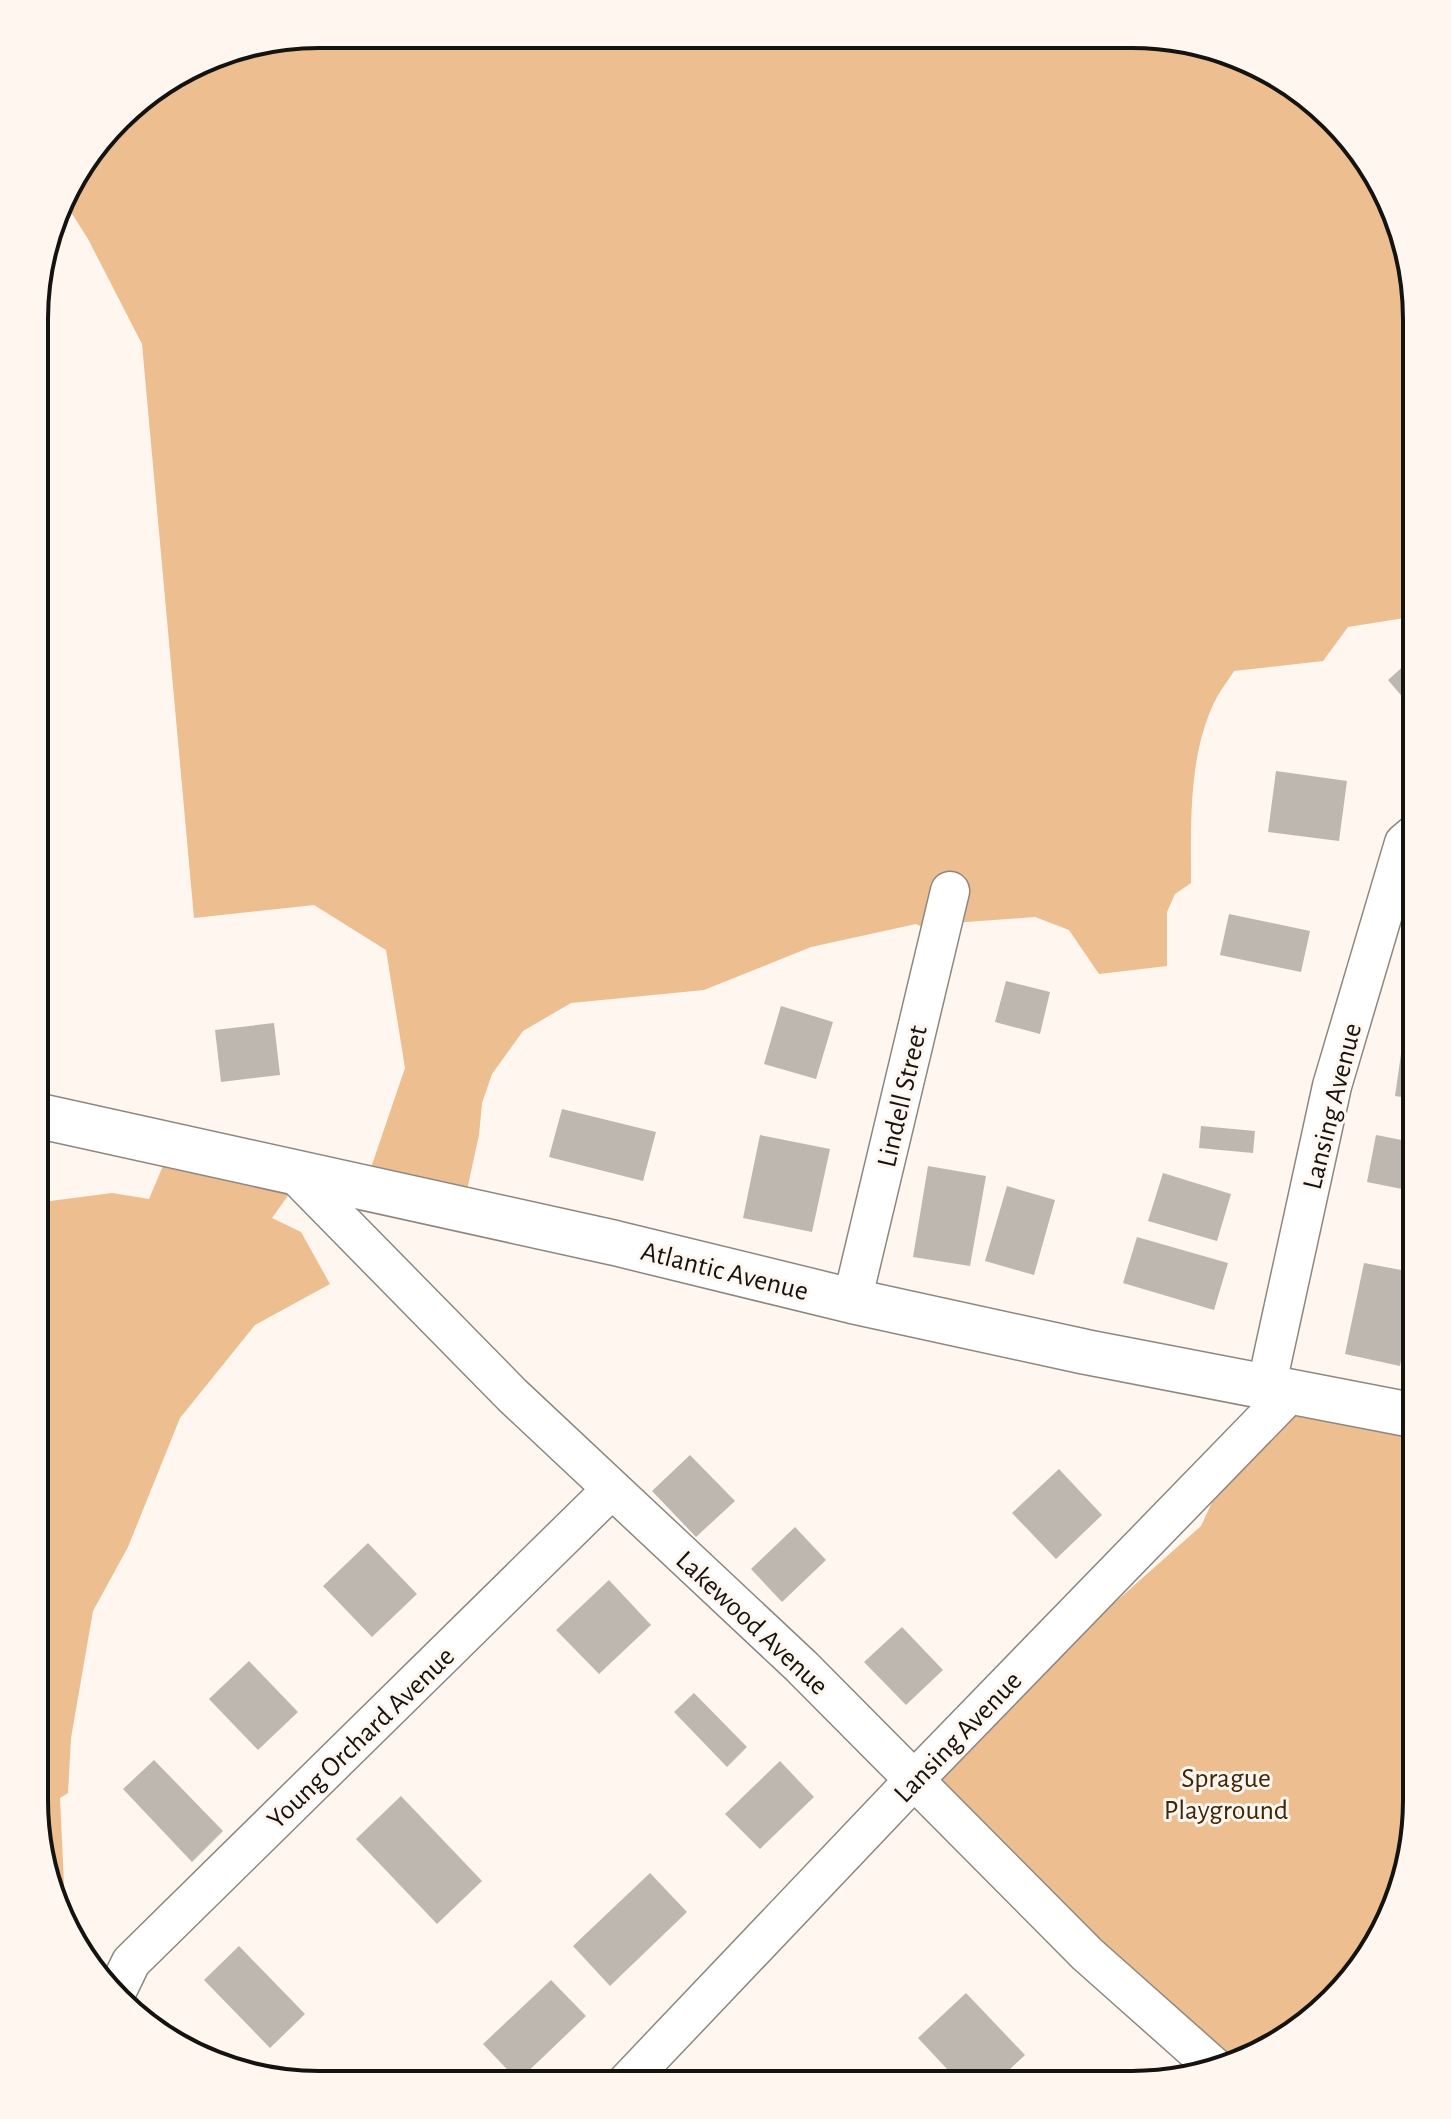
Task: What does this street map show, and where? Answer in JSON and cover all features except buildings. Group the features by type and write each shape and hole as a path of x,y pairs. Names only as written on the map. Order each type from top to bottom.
{"street":[{"name":"Lansing Avenue","path":"637,2071 1279,1390 1332,1086 1403,848"},
{"name":"Lindell Street","path":"852,1301 950,891"},
{"name":"Atlantic Avenue","path":"48,1118 615,1243 852,1301 1086,1352 1402,1413"},
{"name":"Lakewood Avenue","path":"296,1175 512,1395 801,1666 1087,1954 1207,2060"},
{"name":"Young Orchard Avenue","path":"120,1984 131,1962 612,1489"}],"green space":[{"path":"1132,48 1167,50 1202,57 1268,84 1324,127 1357,168 1389,232 1401,284 1403,319 1403,618 1348,627 1323,661 1234,671 1217,697 1201,741 1193,788 1191,883 1175,894 1167,912 1167,966 1099,974 1069,930 1035,917 939,924 932,932 916,924 811,947 704,990 571,1003 523,1031 492,1074 482,1103 479,1135 463,1208 362,1194 405,1068 386,950 314,905 194,918 142,344 71,212 84,183 127,127 183,84 215,69 266,53 301,49"},
{"path":"165,1161 299,1180 272,1218 301,1232 330,1284 255,1325 180,1418 128,1547 93,1611 71,1738 68,1793 60,1798 64,1893 53,1853 48,1800 48,1201 112,1193 149,1199"},
{"name":"Sprague Playground","path":"1261,1396 1402,1416 1402,1818 1398,1853 1389,1887 1357,1951 1336,1979 1311,2004 1252,2043 1202,2061 914,1781 1201,1526"}]}
